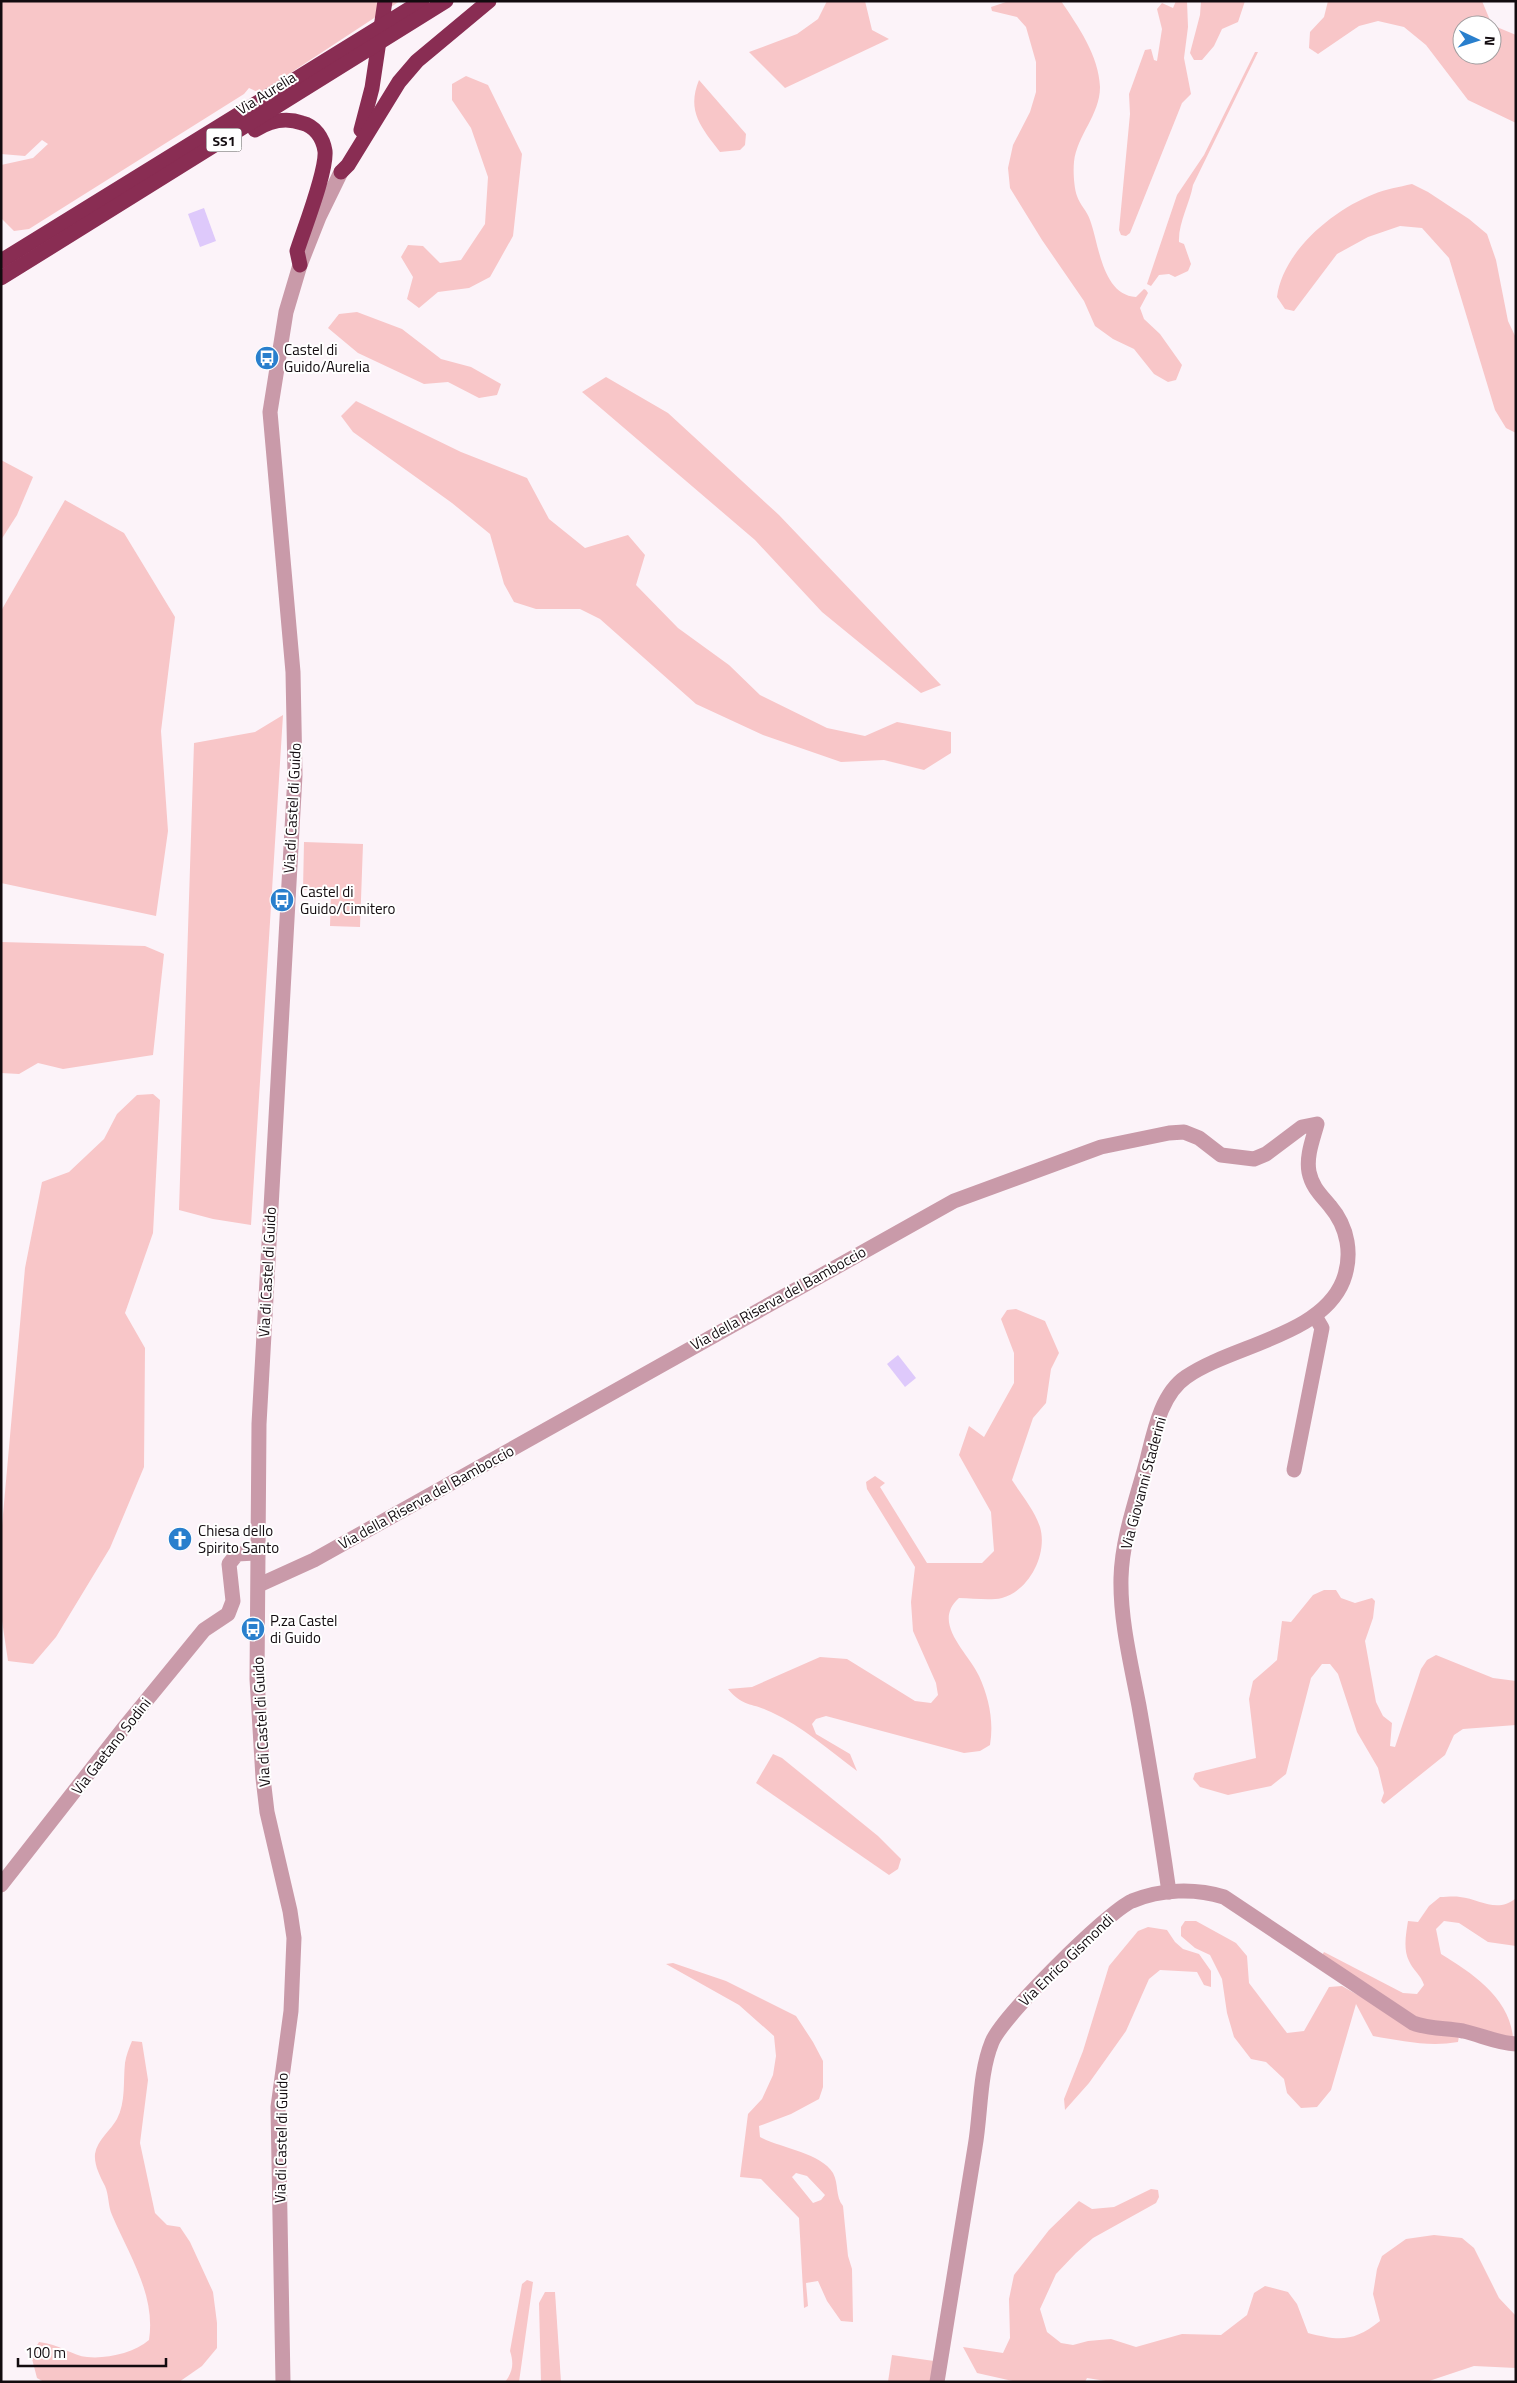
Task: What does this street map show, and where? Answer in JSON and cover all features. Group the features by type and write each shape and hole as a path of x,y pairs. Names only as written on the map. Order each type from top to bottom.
{"highway":[{"name":"Via Aurelia","path":"1,261 422,1"},
{"name":"Via Aurelia","path":"1,278 446,1"},
{"path":"341,172 348,165 399,82 417,60 489,1"},
{"path":"341,172 362,128 372,88 384,4"},
{"path":"57,244 73,242 262,125 286,120 307,124 316,131 322,140 325,152 323,167 297,251 300,265"}],"street":[{"name":"Via di Castel di Guido","path":"283,2382 278,2107 291,2011 294,1938 290,1911 267,1812 257,1679 259,1424 295,764 293,672 270,412 284,323 300,265 319,217 341,172"},
{"name":"Via Giovanni Staderini","path":"1168,1892 1158,1813 1126,1639 1122,1591 1124,1552 1148,1453 1164,1405 1173,1390 1184,1378 1199,1368 1315,1316 1327,1307 1337,1294 1345,1275 1348,1254 1345,1233 1340,1219 1317,1190 1310,1174 1309,1158 1317,1124"},
{"name":"Via della Riserva del Bamboccio","path":"259,1585 314,1560 954,1201 1101,1147 1169,1133 1184,1132 1200,1138 1221,1155 1249,1159 1263,1156 1302,1127 1317,1124"},
{"path":"1294,1470 1322,1328 1315,1316"},
{"name":"Via Gaetano Sodini","path":"1,1885 123,1729 204,1630 228,1614 233,1601 229,1564 237,1554 258,1553"},
{"name":"Via Enrico Gismondi","path":"937,2382 968,2197 986,2067 995,2036 1010,2015 1112,1914 1138,1899 1168,1892 1209,1892 1224,1897 1416,2024 1466,2032 1497,2041 1516,2044"}],"shaded area":[{"path":"1,1 400,1 260,93 249,88 244,94 29,229 14,231 1,218 1,165 33,158 48,144 42,140 25,156 1,154"},
{"path":"827,1 865,1 872,30 889,39 785,88 749,52 797,34 818,19"},
{"path":"1009,1 1061,1 1081,31 1092,53 1099,75 1099,97 1093,116 1076,152 1074,184 1076,193 1090,220 1104,267 1116,288 1125,294 1136,297 1144,289 1148,293 1140,308 1144,319 1160,334 1182,365 1176,380 1168,382 1154,374 1134,349 1113,339 1095,326 1084,301 1042,240 1010,188 1008,168 1013,145 1030,112 1036,92 1036,62 1026,27 1017,17 992,11 991,7"},
{"path":"1176,1 1187,1 1188,27 1184,58 1191,94 1182,103 1130,233 1126,236 1121,235 1119,230 1130,114 1129,94 1145,50 1151,49 1154,60 1157,61 1162,29 1157,9 1162,3 1173,8"},
{"path":"1201,1 1245,1 1238,22 1222,29 1214,46 1202,60 1194,60 1190,53 1200,15"},
{"path":"1328,1 1482,1 1488,15 1452,15 1452,65 1502,65 1502,29 1516,35 1516,123 1468,100 1426,45 1404,27 1378,21 1359,26 1318,54 1309,48 1310,32 1324,17"},
{"path":"1255,52 1258,52 1193,185 1182,220 1179,242 1184,244 1191,264 1188,271 1175,277 1169,274 1159,275 1151,286 1147,284 1177,195 1204,155"},
{"path":"466,76 488,85 522,154 513,236 490,277 469,288 438,292 419,308 407,299 413,277 401,257 408,245 423,246 440,263 461,260 485,224 488,177 471,128 452,100 452,84"},
{"path":"699,80 746,134 745,145 740,150 720,152 702,127 695,111 694,101"},
{"path":"1412,184 1428,192 1469,219 1487,234 1496,260 1508,321 1516,338 1516,433 1506,428 1495,410 1449,258 1422,228 1400,226 1368,237 1337,254 1294,311 1285,309 1277,297 1281,280 1289,264 1312,234 1327,221 1342,210 1374,194"},
{"path":"204,208 216,241 200,247 188,214"},
{"path":"357,312 402,329 441,359 471,367 501,384 497,395 479,398 448,382 424,384 358,353 328,328 339,314"},
{"path":"606,377 668,413 779,515 941,685 921,693 822,612 755,540 582,392"},
{"path":"356,401 461,452 527,478 549,519 585,548 628,535 645,555 636,585 678,628 729,665 760,695 827,728 865,736 897,722 951,732 951,753 924,770 884,760 841,762 763,735 696,704 600,619 580,609 536,609 514,602 504,584 490,534 452,503 353,432 341,416"},
{"path":"1,460 33,477 17,515 1,540"},
{"path":"65,500 124,533 175,617 161,731 168,831 156,916 1,883 1,611"},
{"path":"283,715 251,1225 213,1219 179,1210 194,743 255,732"},
{"path":"304,842 363,844 360,927 330,926 331,891 303,890"},
{"path":"1,942 145,946 164,954 153,1055 63,1069 38,1063 19,1074 1,1073"},
{"path":"153,1094 160,1100 153,1233 125,1313 145,1348 144,1467 110,1548 56,1637 33,1664 8,1661 1,1614 1,1537 25,1268 42,1182 69,1172 104,1139 117,1114 137,1095"},
{"path":"1016,1309 1045,1321 1059,1353 1051,1369 1046,1403 1033,1418 1012,1480 1031,1508 1040,1527 1042,1538 1039,1559 1028,1580 1012,1594 997,1599 959,1598 951,1608 949,1617 954,1637 974,1667 986,1693 991,1718 990,1745 980,1751 964,1753 826,1716 816,1719 812,1724 816,1734 850,1754 857,1771 794,1724 764,1709 743,1702 728,1689 752,1687 820,1657 847,1659 915,1701 931,1703 938,1695 936,1683 913,1631 911,1602 915,1567 867,1489 866,1482 875,1476 885,1483 880,1487 927,1563 982,1563 994,1551 991,1512 959,1455 969,1426 984,1437 1014,1383 1014,1353 1001,1319 1007,1310"},
{"path":"898,1355 916,1378 905,1387 887,1364"},
{"path":"1324,1590 1336,1590 1341,1598 1355,1603 1372,1598 1375,1601 1373,1618 1365,1641 1376,1702 1383,1716 1392,1723 1390,1746 1395,1747 1421,1669 1427,1660 1436,1655 1493,1678 1516,1681 1516,1725 1463,1729 1454,1735 1445,1755 1384,1804 1381,1801 1384,1793 1378,1768 1357,1732 1338,1674 1330,1664 1322,1664 1311,1678 1286,1774 1271,1786 1228,1795 1200,1787 1193,1779 1195,1773 1256,1758 1249,1699 1253,1681 1277,1660 1282,1621 1291,1622 1313,1595"},
{"path":"773,1754 782,1758 878,1836 901,1859 898,1869 889,1875 756,1783"},
{"path":"1440,1897 1467,1898 1495,1905 1509,1903 1516,1898 1516,1946 1488,1942 1459,1923 1444,1921 1436,1929 1441,1954 1477,1978 1497,1999 1505,2011 1513,2038 1411,2018 1321,1957 1324,1952 1403,1993 1417,1994 1424,1985 1406,1952 1408,1921 1418,1922 1429,1906"},
{"path":"1185,1921 1196,1921 1236,1943 1247,1956 1249,1983 1287,2033 1304,2031 1329,1987 1342,1986 1423,2032 1459,2036 1458,2042 1426,2044 1373,2036 1356,2004 1331,2090 1317,2107 1301,2108 1287,2093 1284,2079 1266,2062 1251,2059 1234,2037 1227,2013 1222,1979 1210,1955 1195,1948 1181,1936 1181,1927"},
{"path":"1148,1927 1167,1930 1175,1942 1183,1949 1199,1954 1211,1971 1211,1987 1204,1985 1197,1972 1160,1970 1149,1979 1126,2031 1089,2083 1065,2110 1064,2099 1083,2051 1109,1966 1138,1931"},
{"path":"673,1963 726,1981 796,2016 823,2061 823,2087 819,2099 791,2114 759,2126 760,2137 819,2160 833,2173 839,2198 843,2206 848,2256 852,2269 853,2322 841,2321 827,2301 818,2281 806,2283 808,2306 804,2308 799,2218 761,2179 740,2177 748,2114 762,2099 773,2075 776,2056 774,2036 739,2005 666,1964","holes":["796,2173 807,2176 825,2195 821,2200 813,2203 792,2177"]},
{"path":"132,2041 142,2042 148,2080 140,2143 155,2213 167,2225 180,2227 190,2242 213,2292 217,2323 217,2348 202,2366 179,2382 44,2382 37,2378 31,2355 39,2342 53,2345 76,2355 95,2357 128,2352 149,2340 149,2307 145,2291 112,2215 106,2189 95,2162 98,2144 117,2119 122,2106 125,2063"},
{"path":"1151,2189 1158,2190 1159,2197 1156,2203 1093,2238 1056,2274 1040,2309 1047,2332 1061,2343 1073,2345 1088,2341 1111,2339 1136,2347 1182,2334 1221,2335 1247,2315 1254,2293 1265,2286 1288,2292 1297,2304 1308,2333 1338,2338 1354,2336 1371,2328 1380,2321 1373,2294 1377,2269 1382,2256 1406,2239 1434,2235 1462,2238 1474,2248 1499,2298 1516,2316 1516,2368 1474,2366 1426,2382 1112,2382 1087,2378 1085,2382 1017,2382 977,2373 963,2347 1003,2353 1010,2338 1009,2299 1014,2275 1049,2230 1079,2201 1092,2209 1114,2207"},
{"path":"527,2280 533,2282 519,2382 505,2382 510,2375 512,2367 510,2351 522,2284"},
{"path":"545,2292 555,2292 561,2382 541,2382 539,2303"},
{"path":"892,2355 934,2361 931,2382 888,2382"}],"place":[{"name":"Castel di Guido/Aurelia","path":"267,358"},
{"name":"Castel di Guido/Cimitero","path":"282,900"},
{"name":"Chiesa dello Spirito Santo","path":"180,1539"},
{"name":"P.za Castel di Guido","path":"253,1629"}]}
